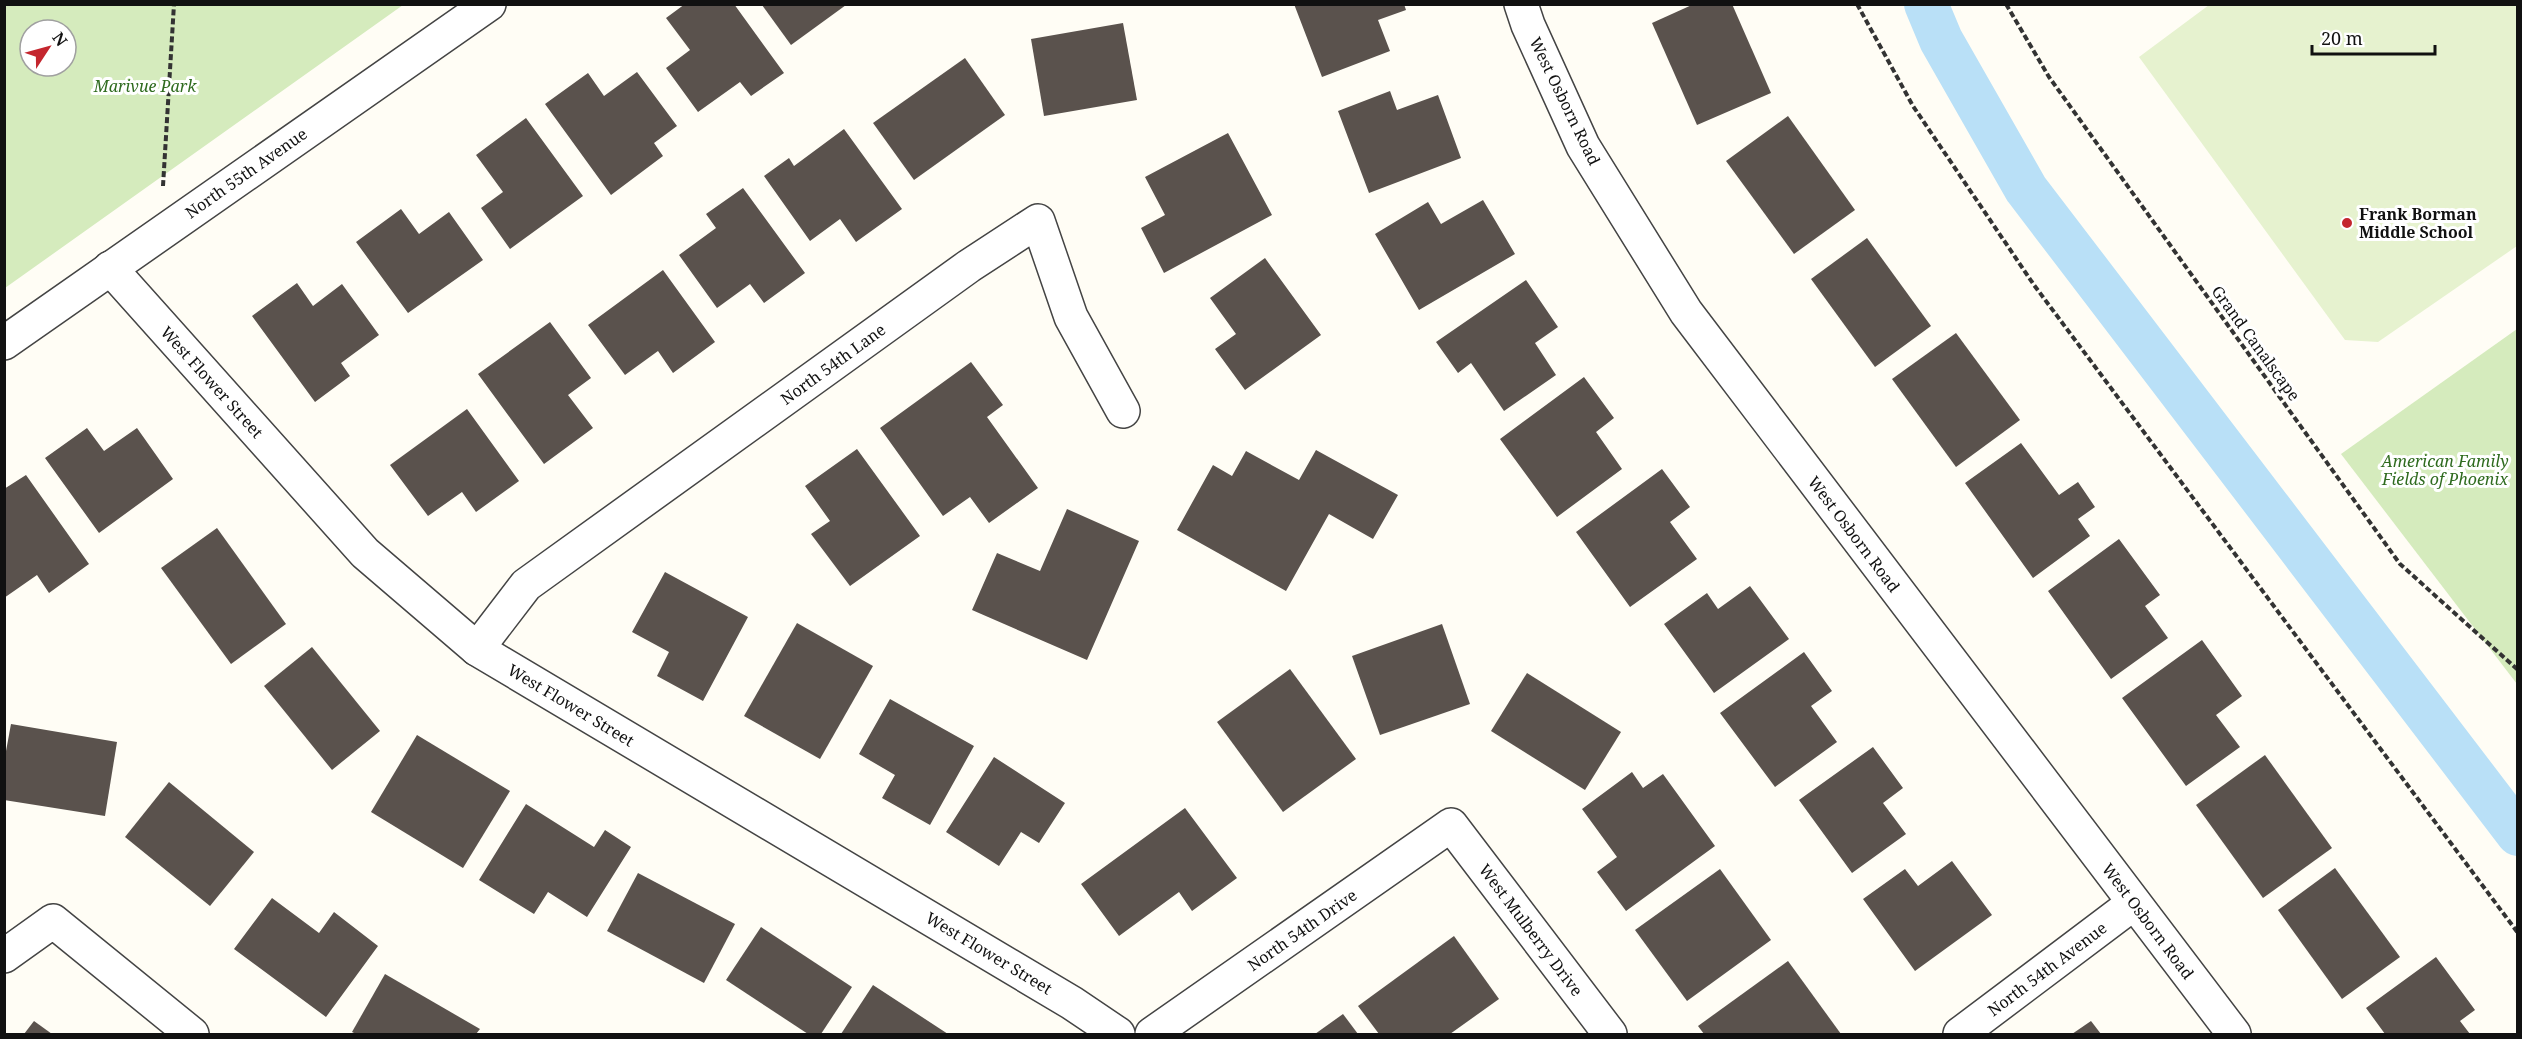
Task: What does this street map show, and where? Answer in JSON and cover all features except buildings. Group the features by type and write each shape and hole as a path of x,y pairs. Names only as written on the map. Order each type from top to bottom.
{"street":[{"name":"North 55th Avenue","path":"4,343 489,4"},
{"name":"West Osborn Road","path":"1521,4 1528,25 1583,146 1686,312 2234,1035"},
{"name":"North 54th Lane","path":"477,649 526,585 969,266 1038,221 1071,317 1123,411"},
{"name":"West Flower Street","path":"110,268 365,553 477,649 1062,996 1118,1035"},
{"name":"North 54th Drive","path":"1152,1035 1451,825"},
{"name":"West Mulberry Drive","path":"1451,825 1610,1035"},
{"name":"North 54th Avenue","path":"1960,1035 2134,903"},
{"path":"4,956 53,921 192,1035"}],"path":[{"path":"161,232 174,4"},
{"path":"1857,4 1913,106 2034,285 2517,933"},
{"name":"Grand Canalscape","path":"2006,4 2049,77 2400,564 2517,670"}],"green space":[{"name":"Marivue Park","path":"5,4 403,5 5,288"},
{"name":"Frank Borman Middle School","path":"2209,5 2517,5 2517,246 2378,342 2345,340 2139,57"},
{"name":"American Family Fields of Phoenix","path":"2517,329 2517,684 2341,454"}],"waterway":[{"path":"1926,4 1941,40 2026,189 2518,834"}],"place":[{"name":"Frank Borman Middle School","path":"2347,223"}]}
